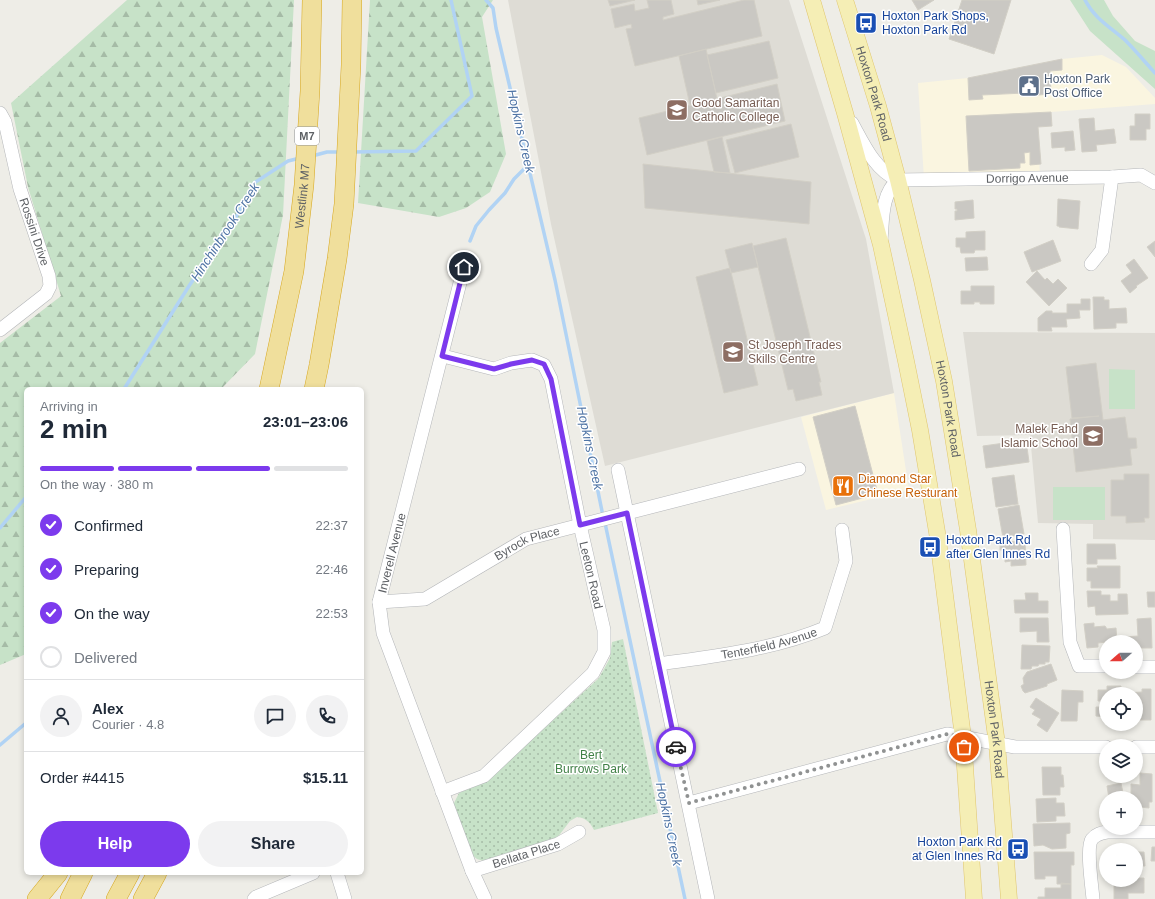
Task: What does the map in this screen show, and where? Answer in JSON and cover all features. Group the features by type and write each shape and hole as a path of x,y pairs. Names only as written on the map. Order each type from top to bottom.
{"highway":[{"name":"Westlink M7","path":"269,387 294,271 304,185 310,99 312,0"},
{"path":"314,387 337,259 344,204 351,65 352,0"},
{"path":"37,899 56,875"},
{"path":"70,899 83,875"},
{"path":"116,899 129,875"},
{"path":"143,899 155,875"}],"main road":[{"path":"812,0 845,112 881,245 913,393 931,496 963,737 974,899"},
{"name":"Hoxton Park Road","path":"845,0 878,106 898,180 944,382 968,530 997,744 1009,899"}],"street":[{"path":"845,112 866,149 880,168 888,176 898,180 891,186 887,195 881,245"},
{"name":"Rossini Drive","path":"0,113 6,122 20,189 49,276 50,286 46,294 0,330"},
{"name":"Dorrigo Avenue","path":"898,180 1141,176 1155,183"},
{"path":"1091,264 1102,250 1112,177"},
{"name":"Inverell Avenue","path":"464,267 379,602 383,633 472,871 485,899"},
{"name":"Leeton Road","path":"442,356 494,369 532,360 544,364 551,379 580,525 604,630 604,652 593,673 484,776 442,792"},
{"name":"Byrock Place","path":"379,602 425,599 526,539 800,469"},
{"path":"618,470 708,899"},
{"path":"1063,528 1070,642 1078,666 1099,666"},
{"name":"Tenterfield Avenue","path":"659,664 745,651 808,635 825,628 846,561 842,530"},
{"path":"1143,667 1155,667"},
{"path":"689,803 947,734 1015,747 1099,747"},
{"path":"1143,747 1155,747"},
{"name":"Bellata Place","path":"472,871 558,844 579,832"},
{"path":"1093,899 1089,848 1092,839 1106,832 1155,832"},
{"path":"254,899 308,875"},
{"path":"337,875 345,899"}],"shaded area":[{"name":"Good Samaritan Catholic College","path":"508,0 789,0 866,239 894,393 605,466 551,224"},
{"path":"1102,55 1126,67 1155,98 1155,104 1051,112 1052,126 1038,127 1040,179 924,179 918,83 968,78 1062,59"},
{"name":"Malek Fahd Islamic School","path":"963,332 1155,333 1155,540 1093,539 1093,524 1038,523 1030,435 977,436"},
{"path":"894,393 909,490 826,510 801,417"}],"green space":[{"path":"127,0 294,0 283,215 255,354 223,387 24,387 24,655 0,665 0,343 61,296 28,187 11,103"},
{"path":"370,0 493,0 482,17 506,154 490,192 466,208 439,217 358,203"},
{"path":"1070,0 1104,0 1113,16 1135,41 1155,51 1155,89 1090,31"},
{"path":"1109,369 1135,370 1135,409 1109,409"},
{"path":"1053,487 1105,487 1105,520 1053,520"},
{"name":"Bert Burrows Park","path":"623,639 658,813 594,830 587,821 583,818 577,817 570,821 557,838 487,862 477,859 472,855 454,807 454,803 459,793 490,778 599,678 610,658 612,642"}],"building":[{"path":"608,0 635,0 610,6"},
{"path":"647,0 671,0 674,14 663,17 663,20 744,0 754,0 762,36 635,66 626,29 632,28 631,24 615,28 611,9 634,4 635,11 649,8"},
{"path":"697,0 720,0 698,5"},
{"path":"912,0 934,0 918,10"},
{"path":"962,0 1011,0 994,54 949,39"},
{"path":"769,41 778,78 716,93 707,55"},
{"path":"706,49 717,99 690,105 679,56"},
{"path":"1062,59 1062,70 1050,71 1051,94 1025,96 1025,93 982,95 983,99 969,100 968,78"},
{"path":"777,84 785,121 647,155 639,118"},
{"path":"1051,112 1052,126 1038,127 1041,164 1030,165 1030,152 1024,153 1025,163 1020,163 1020,168 969,171 966,116"},
{"path":"1135,114 1150,114 1150,129 1146,129 1146,140 1130,140 1130,126 1135,126"},
{"path":"1094,118 1095,131 1114,129 1116,143 1096,145 1097,151 1082,152 1079,119"},
{"path":"791,124 799,157 735,173 726,140"},
{"path":"1073,131 1075,150 1065,151 1065,147 1052,148 1051,133"},
{"path":"722,137 730,173 714,172 707,141"},
{"path":"643,164 811,182 809,224 645,208"},
{"path":"1058,199 1080,201 1078,229 1057,226"},
{"path":"973,200 974,218 955,220 955,211 957,211 957,209 955,209 955,202"},
{"path":"985,231 985,250 975,250 974,253 961,253 960,247 956,247 956,238 966,238 966,232"},
{"path":"786,238 821,382 819,382 822,395 796,401 793,389 788,390 753,246"},
{"path":"1053,240 1061,261 1032,272 1024,252"},
{"path":"1155,241 1155,257 1147,247"},
{"path":"752,243 758,267 731,273 725,250"},
{"path":"987,257 988,270 966,271 965,258"},
{"path":"1134,259 1148,278 1136,286 1137,287 1130,293 1121,281 1132,273 1126,265"},
{"path":"730,268 758,385 724,393 696,277"},
{"path":"1037,271 1045,280 1047,278 1053,284 1058,279 1067,288 1049,306 1026,282"},
{"path":"971,286 994,286 994,304 980,304 980,302 974,302 974,304 961,304 961,291 971,291"},
{"path":"1093,297 1104,297 1104,300 1109,300 1109,309 1126,308 1127,323 1116,323 1116,328 1094,329"},
{"path":"1081,299 1090,299 1090,310 1079,310 1080,318 1066,319 1067,327 1051,327 1052,331 1038,331 1038,318 1046,311 1052,311 1052,313 1067,313 1067,304 1081,304"},
{"path":"1096,363 1103,420 1125,417 1128,438 1136,438 1137,448 1130,449 1132,465 1076,472 1070,419 1099,416 1072,418 1066,367"},
{"path":"855,406 878,494 836,505 813,417"},
{"path":"1026,440 1029,462 986,468 983,446"},
{"path":"1124,474 1149,474 1149,518 1144,518 1145,522 1126,523 1126,516 1111,516 1111,480 1124,480"},
{"path":"1014,475 1018,504 996,507 992,478"},
{"path":"1019,505 1024,534 1003,538 998,509"},
{"path":"1025,541 1026,565 1011,566 1011,561 1005,562 1005,550 1000,550 1000,542"},
{"path":"1087,544 1115,544 1116,559 1097,559 1097,564 1087,564"},
{"path":"1097,566 1120,566 1120,588 1091,588 1091,581 1087,581 1087,568 1098,568"},
{"path":"1087,591 1101,591 1101,595 1110,595 1110,601 1118,601 1118,594 1127,594 1128,614 1096,615 1095,606 1088,607"},
{"path":"1147,592 1155,592 1155,607 1148,607"},
{"path":"1025,593 1038,593 1038,601 1048,601 1048,613 1015,613 1014,600 1026,600"},
{"path":"1020,618 1048,618 1049,642 1037,642 1037,631 1020,632"},
{"path":"1151,618 1152,648 1143,648 1143,635 1138,635 1137,619"},
{"path":"1094,623 1094,627 1105,626 1107,629 1116,628 1117,635 1099,635 1098,647 1087,648 1084,624"},
{"path":"1022,645 1050,646 1049,662 1039,664 1038,666 1032,666 1031,669 1021,669"},
{"path":"1051,664 1057,680 1047,684 1047,686 1025,693 1021,686 1024,684 1023,678 1027,672"},
{"path":"1107,686 1121,686 1121,687"},
{"path":"1143,689 1151,689 1151,720 1143,720"},
{"path":"1062,690 1083,691 1083,702 1078,702 1077,721 1061,721"},
{"path":"1099,690 1099,701 1098,701"},
{"path":"1036,698 1059,713 1047,732 1037,725 1041,719 1032,714 1035,710 1030,707"},
{"path":"1096,707 1099,707 1099,716 1096,716"},
{"path":"1042,767 1061,767 1064,787 1060,787 1060,795 1043,795"},
{"path":"1143,773 1152,774 1152,802 1149,802 1149,808 1143,807 1143,791 1131,791 1131,784 1140,785 1140,783 1143,783"},
{"path":"1121,783 1123,791 1108,791 1107,786"},
{"path":"1056,798 1056,803 1064,803 1065,816 1056,816 1056,821 1037,822 1036,799"},
{"path":"1070,823 1070,833 1066,834 1066,848 1052,849 1043,845 1034,846 1033,824"},
{"path":"1152,847 1155,847 1155,861 1151,861"},
{"path":"1034,852 1074,852 1074,865 1071,865 1071,884 1057,884 1057,876 1045,876 1045,879 1035,879"},
{"path":"1143,852 1144,852 1145,866 1143,866"},
{"path":"1144,878 1144,893 1128,893 1128,899 1114,899 1114,887 1143,887"},
{"path":"1061,883 1071,884 1071,899 1038,899 1038,897 1045,897 1045,888 1061,888"}],"waterway":[{"name":"Hinchinbrook Creek","path":"352,152 416,151 472,96 451,0"},
{"name":"Hopkins Creek","path":"486,0 493,8 496,28 555,280 603,516"},
{"path":"1085,0 1093,12 1125,40 1155,73"},
{"name":"Hinchinbrook Creek","path":"312,156 327,152 341,152"},
{"name":"Hinchinbrook Creek","path":"125,387 189,286 235,219 254,183 288,161 300,158"},
{"path":"470,241 476,226 505,193 514,179 528,165"},
{"name":"Hinchinbrook Creek","path":"0,528 24,499"},
{"name":"Hopkins Creek","path":"605,523 685,899"},
{"path":"0,745 24,725"}],"way so far":[{"path":"676,747 689,803 947,734 963,737 964,747"}],"place":[{"name":"Hoxton Park Shops, Hoxton Park Rd","path":"866,23"},
{"name":"Hoxton Park Post Office","path":"1029,86"},
{"name":"Good Samaritan Catholic College","path":"677,110"},
{"name":"St Joseph Trades Skills Centre","path":"733,352"},
{"name":"Malek Fahd Islamic School","path":"1093,436"},
{"name":"Diamond Star Chinese Resturant","path":"843,486"},
{"name":"Hoxton Park Rd after Glen Innes Rd","path":"930,547"},
{"name":"Hoxton Park Rd at Glen Innes Rd","path":"1018,849"}],"route":[{"path":"464,267 442,356 494,369 532,360 544,364 551,379 580,525 627,513 676,747"}]}
